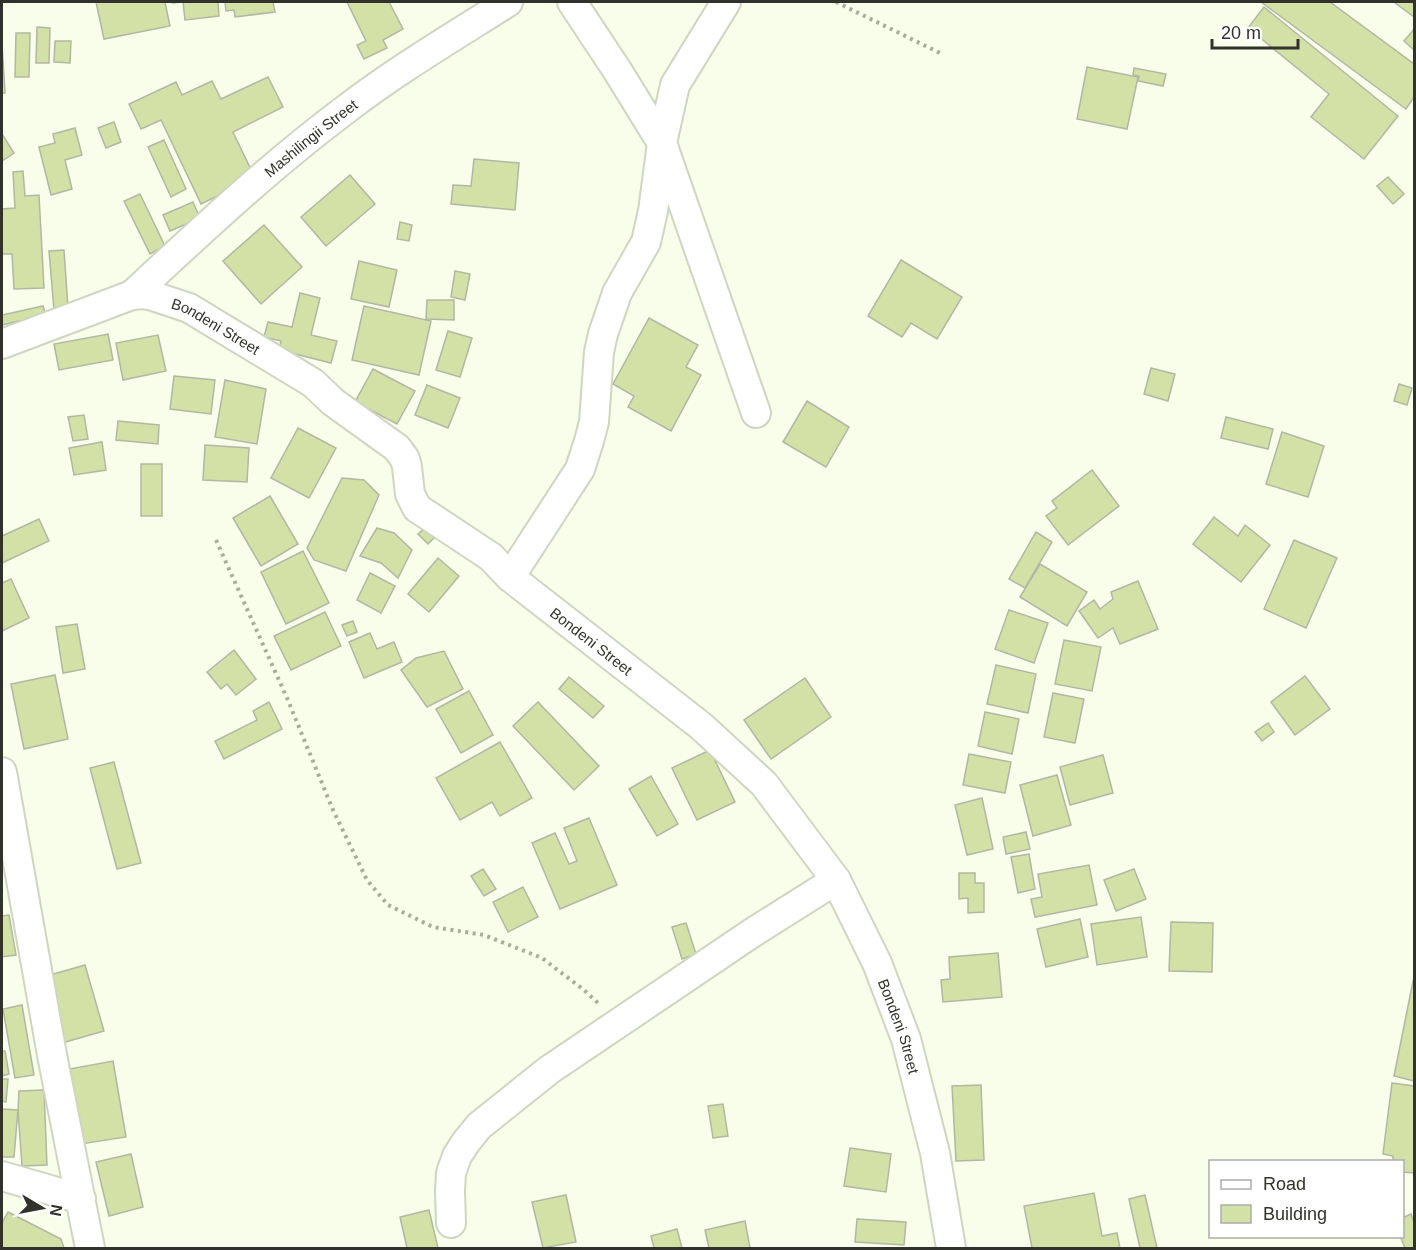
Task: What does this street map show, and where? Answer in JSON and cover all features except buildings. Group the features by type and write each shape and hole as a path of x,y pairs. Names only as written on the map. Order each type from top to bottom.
{"street":[{"name":"Mashilingii Street","path":"132,295 251,185 345,109 398,72 508,2"},
{"path":"572,2 662,143 756,414"},
{"path":"510,577 580,469 594,422 599,352 603,334 617,293 646,242 653,211 662,143 675,85 726,2"},
{"name":"Bondeni Street","path":"2,344 132,295 153,296 189,308 313,382 333,402 397,448 405,459 410,494 417,508 491,557 510,577 701,726 764,784 836,880 877,963 906,1039 935,1153 951,1248"},
{"path":"2,772 52,1055 90,1248"},
{"path":"451,1224 451,1173 466,1142 479,1126 549,1070 752,933 836,880"},
{"path":"2,1176 81,1199"}],"path":[{"path":"836,2 942,54"},
{"path":"216,540 333,810 368,880 388,905 433,927 484,935 542,958 584,990 619,1023"}]}
